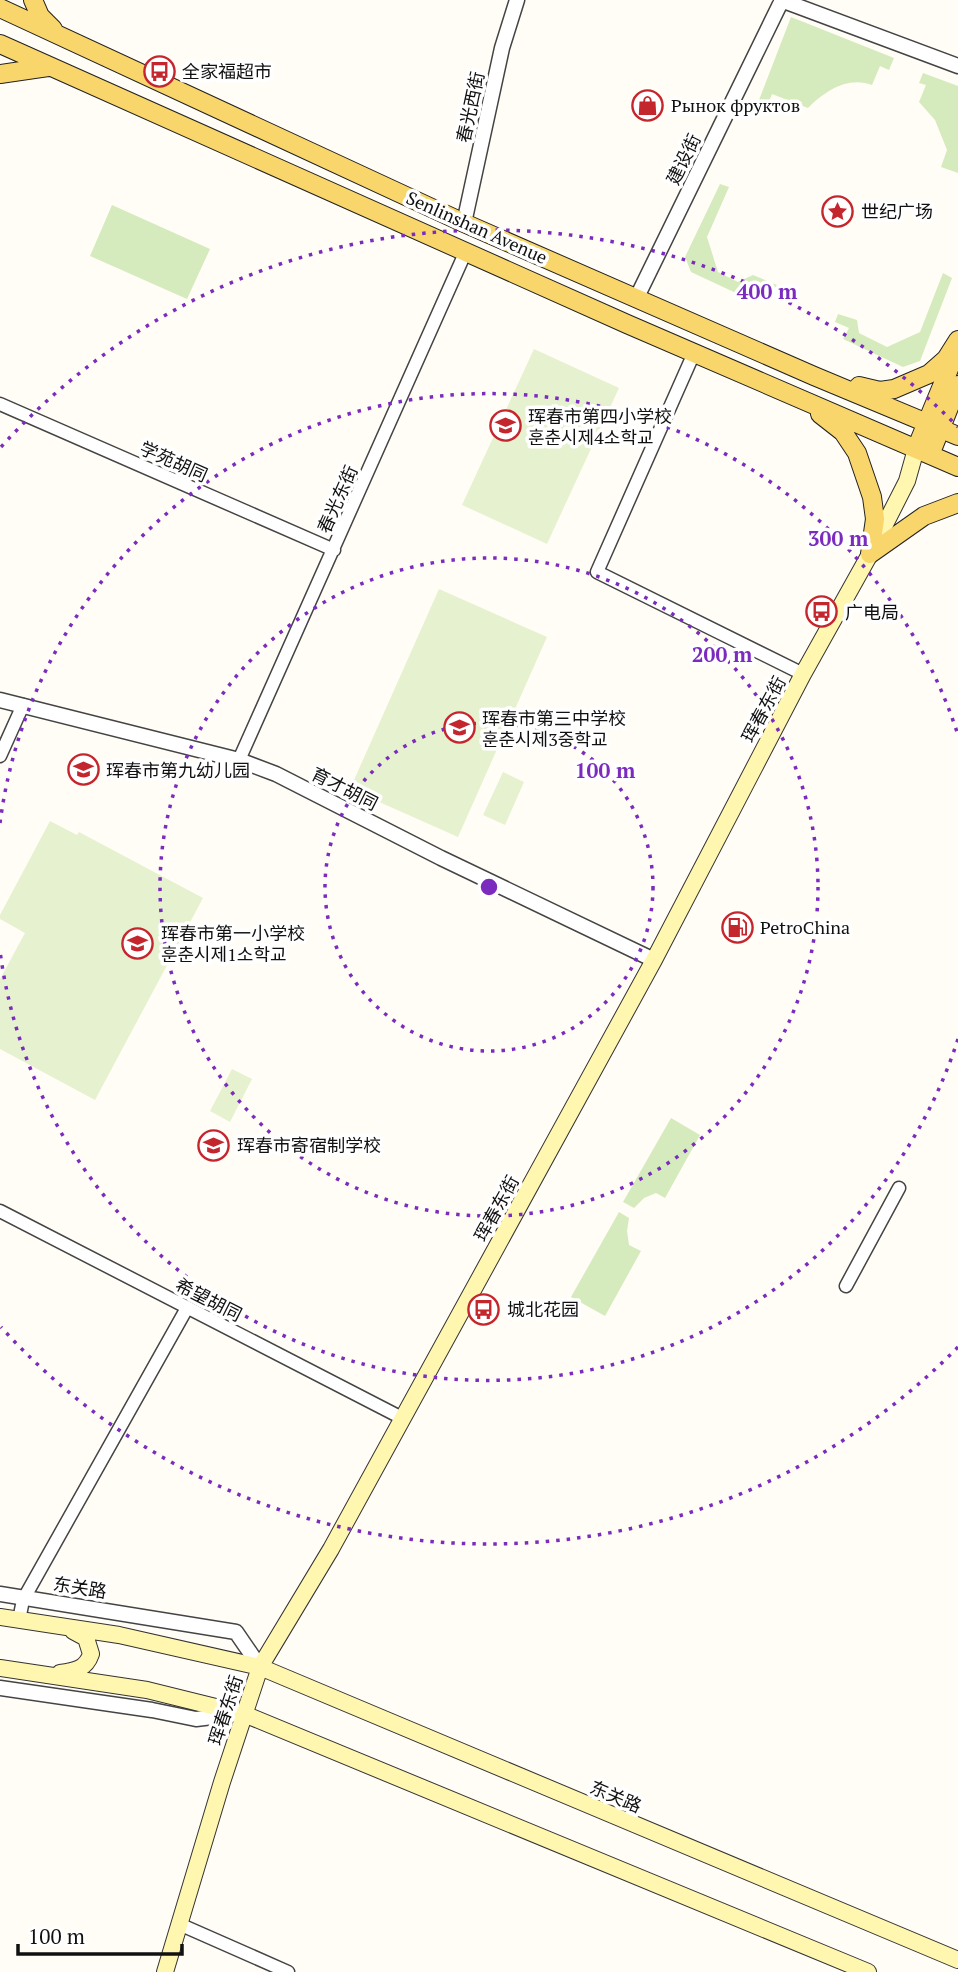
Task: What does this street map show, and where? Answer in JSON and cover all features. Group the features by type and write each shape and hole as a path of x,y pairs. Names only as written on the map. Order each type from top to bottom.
{"main road":[{"path":"33,0 40,16 61,36"},
{"name":"Senlinshan Avenue","path":"0,8 464,223 942,430"},
{"name":"Senlinshan Avenue","path":"0,44 694,353 958,467"},
{"path":"79,79 93,51"},
{"path":"0,74 50,66"},
{"path":"814,376 880,391 894,388 929,374 946,359 958,340"},
{"path":"942,430 958,348"},
{"path":"923,452 942,430 958,385"},
{"path":"801,398 843,432 857,453 872,497 876,519 870,554"},
{"name":"珲春东街","path":"165,1972 260,1667 331,1549 654,960 803,674 923,452"},
{"path":"870,554 923,516 958,503"},
{"name":"东关路","path":"0,1617 151,1641 260,1667 958,1960"},
{"path":"44,1674 79,1669 85,1666 91,1654 86,1638 59,1626"},
{"path":"0,1668 147,1690 244,1714 867,1972"}],"street":[{"name":"春光西街","path":"464,223 502,48 517,0"},
{"path":"781,0 958,66"},
{"name":"建设街","path":"637,297 781,0"},
{"name":"春光东街","path":"239,760 466,251"},
{"path":"694,353 597,572 803,674"},
{"name":"学苑胡同","path":"0,404 334,550"},
{"name":"育才胡同","path":"0,700 239,760 275,774 441,858 654,960"},
{"path":"0,756 23,705"},
{"path":"846,1286 899,1188"},
{"name":"希望胡同","path":"0,1211 402,1418"},
{"path":"19,1620 25,1598 187,1308"},
{"name":"东关路","path":"0,1594 236,1632 260,1667"},
{"path":"0,1688 196,1719 244,1714"},
{"path":"179,1924 288,1972"}],"green space":[{"path":"791,17 894,58 889,70 880,66 872,85 854,82 837,87 808,108 772,94 768,104 759,100"},
{"path":"923,73 958,86 958,173 941,167 947,150 935,120 919,102 926,85 919,83"},
{"path":"720,184 729,187 707,237 718,272 738,282 753,275 777,285 772,294 758,287 751,300 691,272 685,257"},
{"path":"112,205 210,249 187,299 90,256"},
{"path":"943,273 952,278 920,361 903,367 843,339 849,328 835,322 838,314 857,320 859,333 887,347 920,332"},
{"path":"534,349 619,388 547,544 462,505"},
{"path":"439,589 547,637 458,837 350,789"},
{"path":"503,772 524,782 505,825 483,815"},
{"path":"50,821 77,835 79,832 203,898 95,1100 0,1049 0,979 25,933 0,919 0,915"},
{"path":"232,1069 252,1079 230,1122 210,1111"},
{"path":"671,1118 700,1135 665,1198 656,1193 644,1198 634,1208 623,1202"},
{"path":"619,1212 629,1218 629,1245 641,1251 605,1316 571,1297"}],"place":[{"name":"全家福超市","path":"159,71"},
{"name":"Рынок фруктов","path":"648,105"},
{"name":"世纪广场","path":"838,211"},
{"name":"珲春市第四小学校 훈춘시제4소학교","path":"505,426"},
{"name":"广电局","path":"822,612"},
{"name":"珲春市第三中学校 훈춘시제3중학교","path":"459,728"},
{"name":"珲春市第九幼儿园","path":"83,770"},
{"name":"PetroChina","path":"737,927"},
{"name":"珲春市第一小学校 훈춘시제1소학교","path":"138,943"},
{"name":"珲春市寄宿制学校","path":"214,1145"},
{"name":"城北花园","path":"484,1309"}]}
